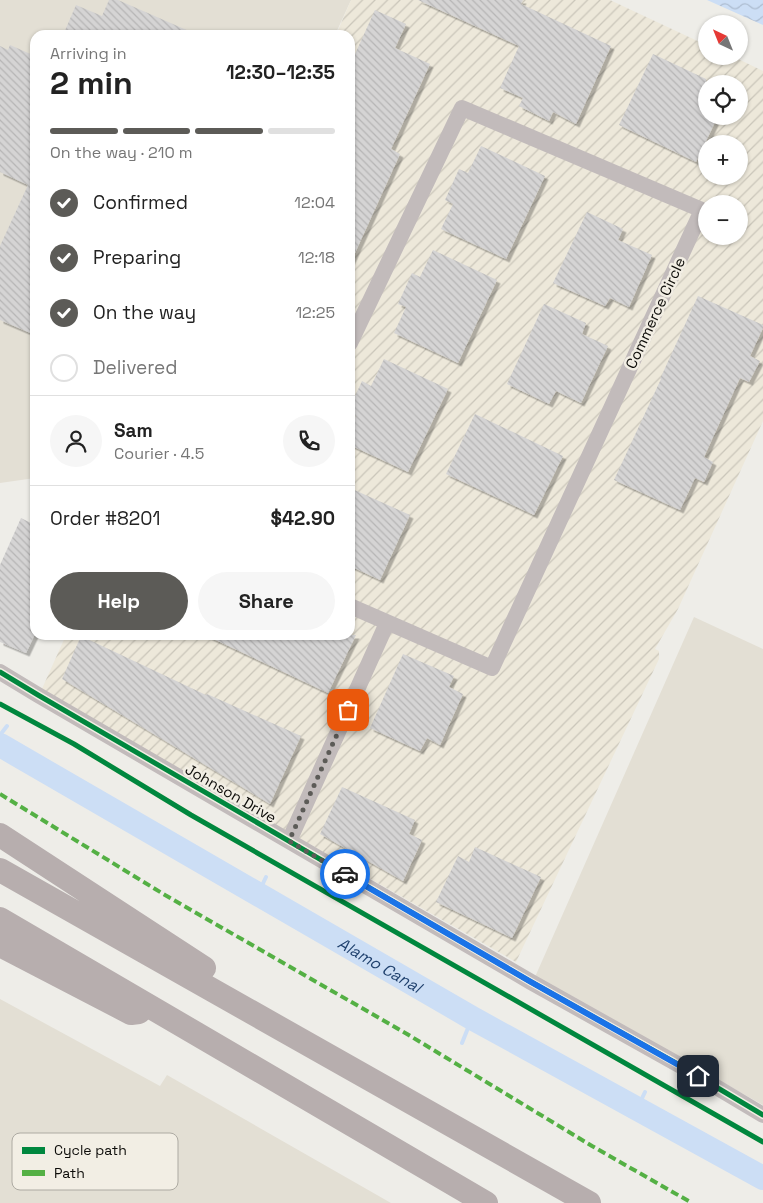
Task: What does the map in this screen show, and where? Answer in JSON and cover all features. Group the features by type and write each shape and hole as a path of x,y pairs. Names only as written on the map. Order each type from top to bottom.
{"highway":[{"path":"0,835 248,997 254,1013"},
{"path":"0,870 589,1203"},
{"path":"0,919 486,1203"},
{"path":"0,946 131,1014 156,1010"}],"street":[{"name":"Commerce Circle","path":"355,333 462,108 702,210 492,668 355,608"},
{"path":"289,841 388,623"},
{"name":"Johnson Drive","path":"0,672 531,982 763,1114"}],"shaded area":[{"path":"0,0 351,0 337,30 30,30 30,479 0,483"},
{"path":"351,0 610,0 698,41 698,65 748,64 763,71 763,421 678,609 655,649 659,651 659,659 516,962 41,691 64,640 355,640 355,30 338,30"},
{"path":"694,617 763,649 763,1105 535,977"},
{"path":"0,999 160,1086 167,1075 391,1203 0,1203"}],"water":[{"path":"707,0 763,0 763,25 748,18 748,15 741,15"}],"building":[{"path":"109,0 118,0 187,30 65,30 76,5 102,16"},
{"path":"418,0 523,0 521,4 611,46 576,124 553,112 549,121 519,106 523,98 500,88 519,46"},
{"path":"375,10 406,24 395,48 430,64 391,149 400,154 355,253 355,54"},
{"path":"10,45 30,54 30,333 0,320 0,246 28,185 0,172 0,46 8,50"},
{"path":"653,54 698,75 698,125 714,125 709,135 698,135 698,158 696,162 619,125"},
{"path":"481,146 545,176 506,259 441,229 453,204 445,200 459,169 468,173"},
{"path":"587,212 623,229 618,240 652,255 629,307 610,298 605,306 553,283"},
{"path":"433,250 497,280 458,363 394,333 406,307 398,304 412,273 420,277"},
{"path":"698,296 763,325 763,328 750,356 760,361 749,382 740,378 704,457 713,462 704,482 695,478 680,510 614,480"},
{"path":"544,304 586,323 582,334 608,346 581,403 556,391 549,404 507,384"},
{"path":"384,359 448,389 408,472 355,447 355,396 362,381 371,386"},
{"path":"475,414 563,456 534,515 446,474"},
{"path":"355,490 410,515 380,580 355,568"},
{"path":"21,518 30,522 30,640 32,640 26,653 0,642 0,565"},
{"path":"79,640 89,640 206,695 301,736 270,804 62,679"},
{"path":"216,640 354,640 328,693"},
{"path":"403,654 454,676 449,687 463,694 440,745 427,738 420,751 370,728"},
{"path":"342,787 415,820 409,834 422,840 403,881 320,834"},
{"path":"475,847 541,877 512,938 436,902 458,856 469,862"}],"waterway":[{"path":"0,735 7,726"},
{"name":"Alamo Canal","path":"0,745 472,1018 763,1178"},
{"path":"258,894 266,877"},
{"path":"462,1043 472,1018"},
{"path":"637,1109 645,1092"}],"marked path":[{"path":"0,794 165,895 407,1034 592,1146 692,1203"}],"cycle path":[{"path":"0,672 763,1115"},
{"path":"0,704 74,744 191,815 763,1142"}],"way so far":[{"path":"345,874 289,841 348,710"}],"route":[{"path":"345,874 698,1076"}]}
